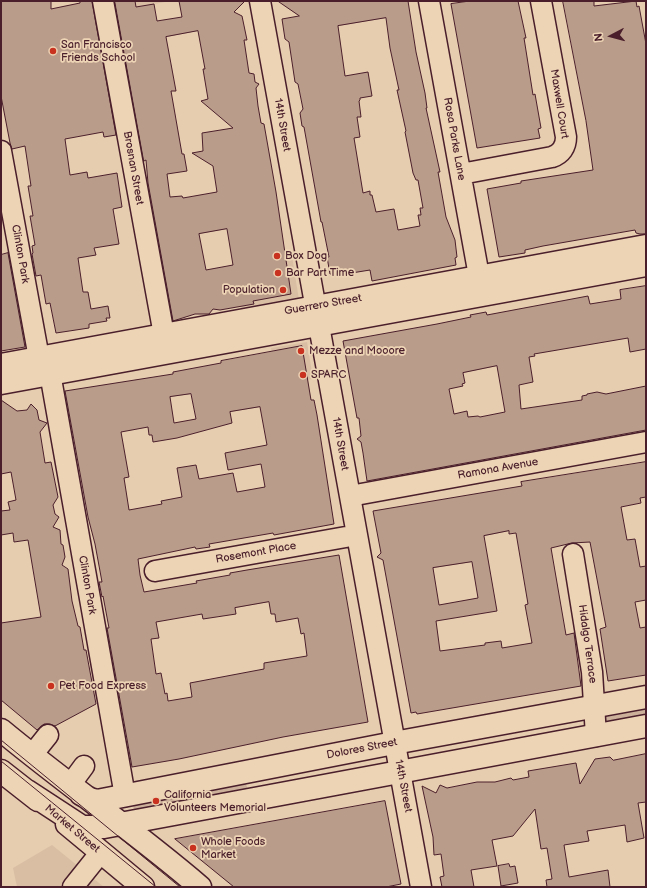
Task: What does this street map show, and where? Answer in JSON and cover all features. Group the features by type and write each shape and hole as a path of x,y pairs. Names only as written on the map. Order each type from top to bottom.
{"main road":[{"name":"Guerrero Street","path":"1,365 44,366 317,315 479,276 646,246"},
{"name":"Guerrero Street","path":"1,383 44,366 164,335 317,315 646,265"},
{"name":"Dolores Street","path":"75,789 90,800 97,801 394,743 646,697"},
{"path":"27,791 82,827 100,828 646,726"},
{"path":"1,730 120,824 157,851 200,887"},
{"path":"255,770 260,798"},
{"name":"Market Street","path":"1,771 143,887"},
{"path":"120,824 147,858 182,887"}],"street":[{"name":"Brosnan Street","path":"103,1 164,335"},
{"name":"14th Street","path":"260,1 421,887"},
{"name":"Rosa Parks Lane","path":"429,1 479,276"},
{"name":"Maxwell Court","path":"460,174 552,157 558,154 564,147 566,137 540,1"},
{"name":"Clinton Park","path":"1,151 44,366 125,796"},
{"name":"Ramona Avenue","path":"350,496 646,442"},
{"name":"Rosemont Place","path":"155,571 357,536"},
{"name":"Hidalgo Terrace","path":"573,554 592,672 596,736"},
{"path":"32,755 48,735"},
{"path":"75,789 84,766"},
{"path":"73,887 101,852"}],"shaded area":[{"path":"112,1 171,1 114,11"},
{"path":"291,250 299,300 241,309 232,260"},
{"path":"307,342 313,379 278,384 271,348"},
{"path":"646,707 646,720 605,723 604,719 607,715"},
{"path":"245,782 247,791 134,810 133,804"},
{"path":"52,845 104,887 17,887 13,868"}],"building":[{"path":"1,1 51,1 51,9 80,3 80,1 92,1 116,135 104,137 103,132 65,139 70,175 87,172 88,178 117,173 122,207 113,209 119,244 94,248 96,255 78,258 83,292 88,292 91,309 108,306 110,318 106,318 107,321 89,324 89,328 56,333 50,303 46,304 41,275 36,276 32,254 32,246 35,245 30,216 33,216 28,186 31,186 25,146 12,149 1,96"},
{"path":"115,1 135,1 136,7 154,4 157,21 182,17 179,1 245,1 234,12 242,16 247,40 244,40 249,73 254,74 255,82 259,84 256,88 258,106 261,123 264,124 276,192 291,294 253,301 254,304 220,310 213,309 209,314 195,314 173,321 148,183 146,160 144,161","holes":["198,31 205,69 203,69 208,99 201,101 233,128 202,133 203,151 192,153 213,166 217,192 183,198 182,196 170,197 167,174 187,171 184,154 182,154 171,91 176,91 166,37","227,229 233,265 206,270 199,234"]},
{"path":"278,1 408,1 416,52 425,93 426,108 440,172 438,172 446,217 455,240 457,257 455,258 456,265 372,281 370,270 333,276 333,274 330,274 327,257 329,257 321,222 304,127 302,126 300,113 303,109 298,84 295,82 289,42 285,39 282,19 299,16","holes":["386,18 390,48 399,90 397,90 413,173 416,180 418,180 423,208 420,208 421,215 418,215 420,226 398,230 394,209 376,212 370,191 363,193 354,138 360,137 357,117 361,117 360,98 372,96 368,72 345,76 338,26"]},
{"path":"470,1 518,1 526,38 524,38 533,95 535,94 541,128 538,129 540,138 477,148 451,4"},
{"path":"563,1 594,1 594,6 636,1 637,7 639,6 646,44 646,234 636,233 635,230 543,246 525,250 525,253 499,257 487,189 521,183 521,181 593,170 586,121"},
{"path":"8,253 25,347 1,351 1,255"},
{"path":"646,286 646,349 630,352 628,338 534,354 535,356 529,357 533,382 519,385 521,409 582,400 582,396 597,392 606,394 646,386 646,430 367,481 361,442 357,439 361,436 359,418 357,418 343,341 437,324 471,317 470,315 486,312 487,315 588,296 590,304 621,299 620,290","holes":["497,366 505,412 480,417 468,417 467,411 454,414 449,389 463,386 462,384 465,383 463,373"]},
{"path":"302,346 311,400 314,400 317,415 334,524 274,535 273,533 209,544 210,547 196,549 195,547 138,559 144,592 197,583 196,581 230,575 230,573 339,555 368,722 132,767 107,628 109,628 99,582 102,582 88,517 65,391 173,374 173,372 221,363 221,361","holes":["191,394 196,419 174,423 170,397","260,407 267,445 225,453 228,470 261,464 265,487 237,492 233,473 199,479 196,465 177,468 182,497 161,501 162,504 129,510 124,478 129,477 121,432 148,427 149,435 152,435 153,442 177,438 232,423 230,412","269,602 271,614 275,614 276,622 298,618 301,634 304,633 307,656 264,663 264,669 190,683 192,697 168,701 167,693 165,694 161,673 156,674 151,639 159,638 156,622 202,614 203,619 236,614 235,608"]},
{"path":"1,400 17,411 27,410 31,404 37,410 39,420 47,423 40,432 45,463 51,462 58,497 53,505 55,514 59,517 53,527 60,530 61,544 63,545 65,557 62,565 68,569 72,601 78,626 80,627 84,650 86,650 96,704 55,726 44,724 37,730 1,700 1,623 41,617 28,540 14,542 13,533 1,535 1,511 10,510 8,502 16,500 11,472 1,474"},
{"path":"646,462 646,497 640,498 641,503 621,507 627,540 635,539 640,567 646,566 646,600 635,602 640,628 646,627 646,675 608,681 600,629 606,627 590,542 572,543 551,548 566,635 574,633 581,686 417,714 416,712 411,713 383,560 377,557 381,553 373,511 522,486 521,482","holes":["509,531 509,534 516,533 528,604 525,605 532,643 502,648 501,641 485,643 485,645 440,651 436,621 497,611 484,536","472,562 478,598 439,605 433,568"]},
{"path":"646,754 646,802 638,803 644,838 627,842 625,825 587,831 589,841 564,845 569,877 608,870 610,887 547,887 546,880 552,879 547,848 541,849 535,809 513,836 492,840 497,866 471,870 474,887 442,887 440,877 444,876 441,854 434,855 433,837 422,786 436,793 440,785 447,788 477,782 495,782 511,778 513,780 529,777 528,771 576,763 580,784 595,759 610,757 613,760"},
{"path":"385,801 401,884 386,887 234,887 175,839"},
{"path":"509,864 510,867 515,866 518,883 501,886 498,866"}],"tram line":[{"path":"1,740 180,887"},
{"path":"1,761 156,887"}],"place":[{"name":"San Francisco Friends School","path":"53,51"},
{"name":"Box Dog","path":"277,256"},
{"name":"Bar Part Time","path":"278,273"},
{"name":"Population","path":"283,290"},
{"name":"Mezze and Mooore","path":"301,351"},
{"name":"SPARC","path":"303,375"},
{"name":"Pet Food Express","path":"51,686"},
{"name":"California Volunteers Memorial","path":"156,801"},
{"name":"Whole Foods Market","path":"193,848"}]}
